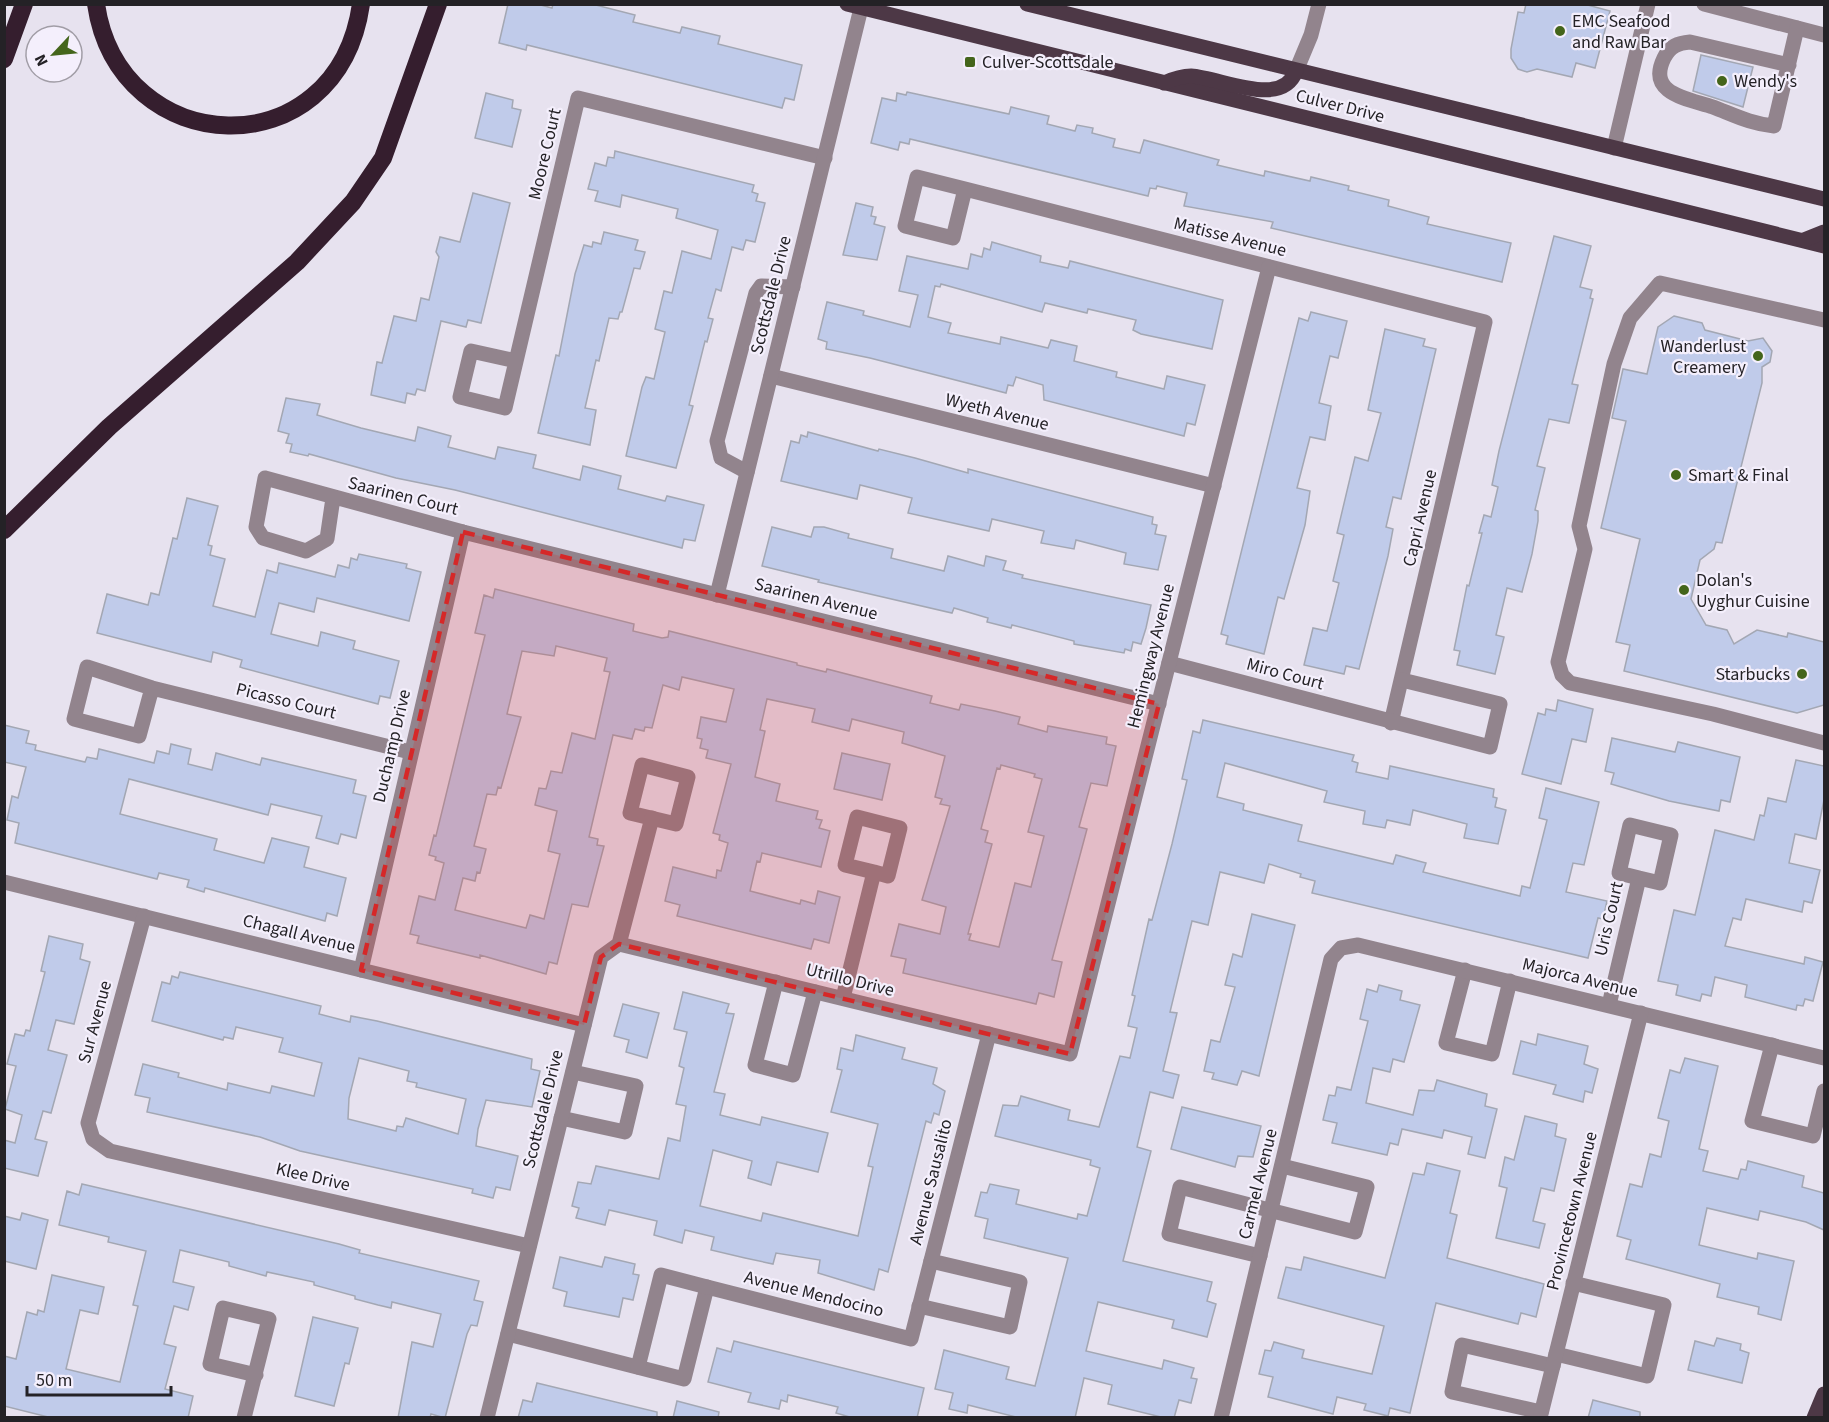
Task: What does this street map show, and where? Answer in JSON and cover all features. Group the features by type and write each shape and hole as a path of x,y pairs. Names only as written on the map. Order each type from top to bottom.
{"highway":[{"path":"4,59 24,4"},
{"path":"96,4 98,20 116,63 144,94 188,119 217,126 247,127 290,114 323,88 342,61 357,32 361,4"},
{"path":"4,531 110,427 297,262 354,202 383,158 438,4"}],"main road":[{"name":"Culver Drive","path":"1027,4 1824,199"},
{"name":"Culver Drive","path":"857,6 1824,246"},
{"path":"1164,83 1190,76 1272,91 1286,86 1293,80 1296,70"},
{"path":"1804,240 1824,232"},
{"path":"1814,1418 1824,1394"}],"street":[{"path":"1296,70 1311,35 1319,4"},
{"path":"1614,148 1648,4"},
{"path":"1704,4 1824,35"},
{"name":"Scottsdale Drive","path":"717,595 825,158 857,6"},
{"path":"1789,65 1690,42 1679,43 1669,50 1663,61 1664,84 1671,94 1755,124 1774,126 1789,65 1797,28"},
{"name":"Moore Court","path":"516,361 578,98 825,158"},
{"name":"Matisse Avenue","path":"965,189 953,238 905,226 917,177 965,189 1485,322"},
{"name":"Hemingway Avenue","path":"1070,1054 1269,267"},
{"path":"1824,320 1660,283 1630,318 1614,364 1581,514 1579,526 1585,549 1558,662 1562,675 1570,683 1713,714 1824,743"},
{"path":"747,472 721,458 717,441 756,293 761,286 793,287"},
{"name":"Capri Avenue","path":"1391,723 1485,322"},
{"name":"Wyeth Avenue","path":"771,376 1214,486"},
{"name":"Saarinen Court","path":"333,498 327,539 306,550 263,538 256,527 265,478 463,532"},
{"name":"Saarinen Avenue","path":"463,532 1159,704"},
{"name":"Duchamp Drive","path":"361,970 463,532"},
{"name":"Miro Court","path":"1169,663 1391,723 1490,747 1500,704 1402,680"},
{"name":"Picasso Court","path":"152,688 139,736 74,719 87,667 152,688 410,752"},
{"path":"642,765 688,777 676,824 652,818 630,813 642,765"},
{"path":"620,944 652,818"},
{"path":"843,998 874,872"},
{"name":"Uris Court","path":"1609,1005 1639,878"},
{"name":"Chagall Avenue","path":"4,882 584,1025"},
{"name":"Sur Avenue","path":"93,1139 88,1123 144,916"},
{"name":"Scottsdale Drive","path":"487,1418 601,957 620,944"},
{"name":"Utrillo Drive","path":"620,944 1070,1054"},
{"name":"Majorca Avenue","path":"1330,959 1341,948 1358,945 1824,1058"},
{"name":"Carmel Avenue","path":"1221,1418 1330,959"},
{"path":"1465,970 1446,1043 1492,1054 1510,981"},
{"path":"776,982 755,1065 793,1075 815,992"},
{"name":"Provincetown Avenue","path":"1540,1415 1641,1013"},
{"name":"Avenue Sausalito","path":"911,1339 989,1034"},
{"path":"1772,1045 1752,1121 1813,1136 1824,1091"},
{"path":"561,1118 625,1132 636,1086 573,1072"},
{"name":"Klee Drive","path":"93,1139 110,1151 529,1246"},
{"path":"1260,1256 1169,1234 1180,1187 1355,1232 1367,1187 1282,1166"},
{"path":"919,1306 1010,1327 1020,1282 931,1261"},
{"name":"Avenue Mendocino","path":"638,1367 661,1275 911,1339"},
{"path":"1540,1415 1452,1392 1462,1345 1647,1376 1664,1305 1573,1283"},
{"path":"508,1334 684,1379 707,1287"},
{"path":"244,1418 256,1375 269,1319 223,1308 210,1364 256,1375"}],"highlighted area":[{"path":"463,532 1159,704 1070,1054 619,944 601,957 584,1025 361,970"}],"building":[{"path":"508,4 537,4 552,8 553,4 592,4 635,15 633,22 680,33 682,27 720,36 718,44 802,65 794,100 785,98 782,108 527,45 526,50 499,43"},
{"name":"EMC Seafood and Raw Bar","path":"1526,4 1584,4 1610,11 1595,68 1576,63 1572,77 1537,69 1527,72 1518,69 1511,58 1511,49 1518,12 1524,13"},
{"name":"Wendy's","path":"1701,55 1753,67 1743,107 1693,91"},
{"path":"907,92 1009,114 1011,107 1049,116 1047,124 1075,131 1077,125 1093,128 1092,133 1115,139 1113,147 1140,153 1144,140 1219,160 1217,165 1264,176 1265,171 1310,181 1311,177 1349,186 1348,190 1389,200 1388,206 1429,217 1427,224 1511,243 1502,282 1271,228 1273,222 1184,206 1187,193 1157,186 1156,189 1150,188 1148,196 910,139 909,144 900,142 898,150 871,143 882,98 896,101 897,93 906,95"},
{"path":"486,93 513,100 512,108 521,110 512,147 475,138"},
{"path":"615,151 754,185 752,192 758,194 756,201 765,203 755,242 746,240 743,250 732,247 721,291 716,289 708,318 713,319 689,405 693,406 676,468 626,456 642,387 646,377 654,379 665,332 655,329 664,291 672,293 682,251 711,259 718,230 676,218 678,209 622,195 620,207 595,201 598,191 588,189 595,163 606,166 608,157 614,158"},
{"path":"473,193 510,203 481,323 468,320 466,327 441,321 425,391 417,389 415,395 407,393 405,403 371,395 377,362 382,363 394,316 416,321 421,298 429,300 439,257 436,252 440,237 460,242"},
{"path":"856,203 873,207 871,216 876,217 874,224 885,227 877,260 843,255"},
{"path":"604,232 638,240 635,250 645,252 640,269 634,268 622,312 618,319 609,318 599,361 596,360 585,408 596,410 590,445 538,433 556,355 559,356 575,274 584,245 592,247 593,242 601,244"},
{"path":"1554,236 1591,246 1580,287 1592,290 1590,298 1593,299 1572,384 1578,385 1569,423 1549,419 1537,466 1545,468 1535,510 1538,511 1538,521 1532,554 1522,592 1507,588 1496,635 1504,637 1495,674 1457,665 1460,651 1454,650 1467,585 1469,586 1482,533 1479,533 1484,515 1491,517 1498,487 1492,485 1499,451"},
{"path":"992,242 1041,256 1040,262 1068,268 1070,261 1223,300 1212,349 1141,334 1133,330 1136,320 1088,309 1087,313 1045,303 1042,312 941,284 940,287 935,286 928,317 951,323 948,333 1000,344 1001,337 1048,348 1051,340 1077,346 1074,361 1117,372 1116,377 1164,389 1167,376 1205,385 1195,425 1187,423 1184,436 1044,400 1043,385 1016,377 1013,386 1008,385 1006,393 826,349 827,342 818,339 827,302 864,311 863,315 910,327 918,295 899,291 907,256 968,269 971,254 982,257 984,248 990,250"},
{"path":"1311,312 1347,321 1338,358 1330,356 1319,403 1331,406 1325,440 1310,437 1297,488 1310,491 1305,525 1284,599 1278,597 1264,654 1226,644 1228,636 1221,634 1299,318 1308,321"},
{"path":"1674,316 1702,323 1705,330 1748,341 1763,338 1772,351 1770,362 1762,367 1762,383 1722,543 1716,542 1714,549 1700,560 1691,599 1706,625 1727,630 1734,644 1757,630 1787,637 1788,633 1824,642 1824,705 1797,713 1624,671 1630,645 1616,642 1640,539 1601,528 1626,421 1612,418 1623,369 1647,374 1658,327"},
{"path":"1385,329 1425,339 1423,346 1436,349 1401,499 1393,497 1386,527 1393,529 1388,556 1359,669 1346,666 1344,674 1304,665 1313,628 1327,631 1339,583 1333,581 1344,535 1337,533 1355,457 1368,461 1381,413 1368,410"},
{"path":"286,398 320,404 317,415 361,428 415,441 418,427 451,436 448,447 495,459 498,447 536,455 533,468 580,480 583,466 621,476 618,489 665,501 667,496 704,505 695,541 684,539 682,548 455,490 396,478 309,454 308,456 290,452 292,444 286,443 289,434 278,431"},
{"path":"808,432 968,473 968,469 1153,517 1152,524 1157,525 1155,534 1166,536 1158,570 1124,564 1126,553 1076,540 1074,549 1041,543 1044,531 992,519 989,531 908,513 912,498 860,485 857,499 781,481 791,441 799,443 801,435 807,437"},
{"path":"187,498 218,506 208,545 212,546 210,555 225,559 213,606 255,617 267,570 277,573 279,563 335,577 338,565 349,568 351,558 357,560 359,554 407,564 406,568 421,572 409,621 317,598 314,612 279,603 271,634 318,646 321,632 355,641 353,649 399,661 390,698 380,696 378,704 243,668 240,667 242,660 213,652 211,662 97,633 107,594 148,605 151,593 159,595 173,538 177,539"},
{"path":"772,527 811,537 814,527 824,527 849,534 848,538 893,549 891,558 944,571 948,556 984,566 986,556 1006,561 1003,570 1023,575 1022,578 1151,605 1146,628 1141,644 1133,642 1131,651 1125,649 1124,653 1074,644 1074,641 1012,625 1011,628 987,622 988,618 954,608 952,613 818,582 819,580 762,566"},
{"path":"495,589 634,624 633,631 662,638 668,637 669,631 797,663 797,665 826,672 827,669 932,696 930,703 959,710 961,704 1020,717 1018,724 1047,732 1048,726 1107,737 1106,744 1116,746 1107,786 1091,783 1079,827 1087,829 1052,960 1062,962 1054,997 1039,993 1036,1004 903,973 906,959 891,956 899,924 940,934 946,907 922,900 950,806 940,804 942,799 935,797 945,756 902,743 904,732 852,719 849,731 812,722 815,709 767,699 760,730 765,731 755,777 780,784 776,801 818,811 816,819 822,820 819,828 830,831 821,867 762,853 760,862 757,861 750,891 800,904 801,900 815,904 818,891 840,897 829,943 814,939 811,949 677,916 680,905 665,901 673,867 716,878 717,870 721,871 728,843 719,840 720,835 713,833 731,764 706,758 708,750 700,748 702,739 697,738 701,717 726,722 734,689 682,677 679,690 663,685 652,728 645,727 644,731 635,729 632,739 613,735 589,837 598,839 597,845 604,846 588,907 572,904 557,964 549,962 546,974 480,955 480,958 417,943 419,936 410,934 419,896 435,900 444,863 429,855 434,835 436,836 485,635 475,633 484,595 493,598","holes":["556,646 607,658 604,671 610,672 595,739 572,733 562,773 551,771 546,789 539,788 535,805 557,811 548,851 560,854 544,919 530,915 526,928 455,910 463,878 475,881 477,872 480,873 486,849 474,846 487,794 496,795 498,787 501,788 521,717 507,714 522,651 554,656","1001,765 1035,774 1034,777 1042,779 1028,832 1044,836 1031,887 1015,883 999,947 969,940 971,934 968,934 992,844 985,842 988,831 981,829 997,768 1000,769"]},
{"path":"1558,700 1593,709 1586,742 1572,739 1561,784 1522,774 1538,713 1545,715 1546,709 1556,711"},
{"path":"1203,720 1354,755 1352,761 1358,763 1356,772 1388,779 1390,766 1494,789 1493,797 1497,798 1495,807 1506,810 1498,844 1464,838 1467,824 1413,810 1410,825 1387,820 1385,828 1363,824 1365,811 1324,802 1327,791 1225,763 1217,797 1244,804 1243,810 1302,825 1298,841 1393,864 1396,855 1426,863 1423,872 1520,896 1522,886 1530,888 1547,820 1539,818 1546,788 1599,802 1584,865 1573,863 1566,892 1607,901 1603,919 1598,918 1588,958 1312,893 1315,881 1269,864 1264,883 1220,872 1208,925 1192,921 1170,1012 1177,1013 1163,1071 1179,1075 1173,1098 1150,1092 1137,1147 1151,1151 1123,1261 1212,1282 1207,1301 1216,1304 1207,1337 1172,1328 1174,1320 1098,1302 1086,1351 1162,1369 1164,1360 1194,1368 1191,1378 1197,1379 1191,1403 1179,1400 1174,1418 1165,1418 1108,1404 1112,1385 1084,1378 1075,1418 1020,1418 968,1405 967,1413 949,1409 953,1393 935,1389 944,1350 1009,1367 1006,1379 1035,1386 1068,1258 984,1238 988,1219 975,1216 981,1192 987,1193 990,1184 1019,1190 1016,1204 1077,1219 1078,1214 1087,1216 1100,1168 1090,1165 1091,1160 995,1136 1003,1105 1018,1106 1021,1096 1070,1110 1068,1120 1099,1127 1120,1056 1130,1058 1137,1028 1128,1026 1135,996 1132,995 1149,919 1152,920 1187,780 1182,779 1193,731 1200,733"},
{"path":"4,725 29,731 26,743 36,745 35,750 85,762 87,757 97,759 99,749 154,763 157,751 169,754 171,744 191,749 188,764 212,770 216,753 260,765 262,758 356,780 353,793 366,796 356,838 341,834 338,844 316,838 322,816 271,804 268,815 129,779 120,814 217,839 214,850 264,863 272,838 309,847 304,867 346,878 337,916 327,913 325,921 205,888 204,892 187,887 189,880 159,873 157,879 15,843 19,823 7,820 12,796 18,798 26,767 4,762"},
{"path":"1612,738 1675,752 1678,742 1740,757 1730,802 1721,800 1719,811 1669,801 1611,784 1614,773 1605,771"},
{"path":"842,753 890,764 882,800 834,789"},
{"path":"1796,760 1824,766 1824,800 1816,839 1795,834 1789,863 1820,870 1812,903 1804,901 1802,912 1746,899 1741,920 1733,918 1725,946 1804,964 1805,957 1823,962 1813,1001 1805,999 1803,1006 1797,1005 1796,1010 1745,997 1747,985 1715,977 1711,996 1702,994 1700,1001 1676,995 1678,985 1658,981 1674,910 1695,915 1715,830 1754,840 1760,815 1764,816 1768,798 1786,802"},
{"path":"1252,914 1295,925 1259,1076 1242,1071 1237,1085 1212,1079 1214,1073 1204,1071 1211,1040 1220,1042 1235,987 1225,985 1233,954 1242,957"},
{"path":"49,936 83,944 80,959 90,962 74,1024 56,1020 48,1050 67,1055 51,1113 43,1111 35,1139 47,1142 38,1176 4,1168 4,1140 15,1143 22,1115 5,1109 16,1066 7,1064 15,1034 24,1036 26,1030 30,1031 45,972 41,971"},
{"path":"180,972 321,1006 319,1014 350,1022 351,1016 377,1021 532,1059 531,1069 540,1071 532,1107 486,1100 478,1129 476,1146 518,1156 510,1190 496,1187 493,1198 472,1193 473,1189 300,1151 260,1137 147,1112 150,1098 135,1095 143,1064 179,1073 178,1077 227,1090 228,1083 270,1093 272,1086 314,1096 322,1063 279,1052 283,1038 236,1027 233,1039 224,1037 223,1040 152,1021 162,982 170,984 172,976 178,978","holes":["359,1058 409,1071 407,1081 417,1083 416,1087 466,1099 458,1134 406,1118 403,1127 397,1126 396,1131 348,1119 349,1098"]},
{"path":"1379,985 1402,991 1400,1000 1420,1005 1404,1062 1393,1059 1390,1072 1373,1068 1366,1103 1413,1115 1419,1090 1434,1091 1437,1080 1487,1094 1485,1106 1497,1109 1485,1158 1468,1154 1472,1137 1444,1130 1442,1138 1402,1129 1398,1145 1390,1143 1387,1155 1332,1143 1337,1123 1323,1120 1329,1095 1335,1096 1337,1087 1351,1090 1368,1021 1360,1019 1367,989 1377,992"},
{"path":"683,992 729,1004 726,1013 734,1014 714,1092 725,1094 720,1115 760,1125 762,1117 828,1133 818,1172 777,1162 771,1185 748,1178 752,1161 713,1150 700,1206 761,1221 763,1213 858,1236 873,1167 868,1166 878,1124 831,1112 842,1070 837,1069 841,1048 853,1051 856,1035 905,1048 902,1059 937,1068 933,1084 945,1091 939,1115 934,1113 931,1123 926,1121 888,1272 879,1269 874,1290 818,1273 820,1260 776,1253 773,1264 711,1250 714,1237 685,1230 682,1243 654,1235 657,1221 609,1210 605,1225 576,1218 579,1208 572,1206 578,1182 591,1184 596,1166 659,1179 668,1138 680,1141 686,1106 676,1104 684,1068 679,1066 687,1032 674,1029"},
{"path":"623,1004 659,1013 647,1058 626,1052 629,1040 614,1036"},
{"path":"1538,1034 1588,1046 1584,1064 1598,1069 1592,1093 1585,1091 1583,1102 1553,1094 1556,1085 1513,1074 1521,1041 1536,1045"},
{"path":"1685,1058 1718,1066 1699,1149 1708,1151 1703,1171 1738,1179 1741,1169 1746,1170 1748,1161 1804,1176 1802,1187 1824,1193 1824,1230 1806,1222 1760,1211 1758,1220 1707,1208 1699,1245 1757,1259 1758,1253 1794,1261 1781,1320 1758,1314 1759,1307 1717,1297 1720,1284 1626,1259 1631,1240 1617,1236 1630,1184 1642,1187 1650,1154 1661,1157 1669,1121 1658,1118 1670,1070 1680,1073"},
{"path":"1182,1107 1261,1126 1253,1157 1238,1156 1235,1167 1171,1149"},
{"path":"1525,1116 1557,1124 1555,1136 1566,1139 1554,1191 1541,1188 1533,1221 1545,1224 1539,1248 1496,1238 1507,1188 1499,1186 1505,1157 1514,1160"},
{"path":"1427,1163 1460,1171 1450,1213 1457,1215 1447,1258 1544,1284 1536,1317 1521,1313 1518,1324 1436,1303 1410,1413 1390,1408 1388,1416 1364,1410 1366,1404 1337,1397 1333,1414 1268,1397 1273,1377 1259,1374 1265,1350 1271,1351 1274,1342 1304,1350 1302,1358 1372,1374 1384,1326 1278,1298 1286,1267 1301,1270 1304,1257 1385,1278 1413,1173 1424,1175"},
{"path":"82,1184 339,1244 360,1250 359,1253 479,1281 474,1300 483,1302 477,1326 471,1325 467,1334 445,1418 431,1414 430,1418 398,1418 412,1342 433,1347 441,1314 392,1302 391,1308 378,1305 314,1285 314,1282 267,1272 266,1276 229,1266 229,1262 180,1250 173,1282 194,1287 188,1310 174,1306 164,1344 176,1347 165,1389 193,1396 188,1418 52,1418 4,1406 4,1356 16,1359 27,1312 37,1315 38,1310 44,1312 52,1275 104,1287 98,1314 80,1310 66,1369 120,1382 138,1306 133,1305 146,1251 108,1242 109,1237 59,1225 67,1191 79,1195"},
{"path":"22,1213 48,1220 36,1269 4,1261 4,1216 20,1220"},
{"path":"560,1257 602,1267 605,1257 635,1264 633,1274 639,1275 633,1300 623,1298 619,1317 564,1306 567,1292 553,1288"},
{"path":"313,1317 358,1328 349,1364 345,1363 334,1406 295,1396"},
{"path":"1717,1338 1741,1344 1740,1350 1749,1353 1742,1383 1688,1370 1695,1341 1714,1346"},
{"path":"734,1341 924,1388 917,1418 853,1418 836,1413 838,1407 788,1395 787,1402 781,1400 779,1409 748,1402 751,1393 708,1382 717,1348 731,1352"},
{"path":"537,1383 657,1412 657,1418 518,1418 523,1400 532,1402"},
{"path":"1593,1400 1640,1412 1640,1418 1588,1418"},
{"path":"677,1401 719,1412 718,1418 673,1418"}],"place":[{"name":"EMC Seafood and Raw Bar","path":"1560,31"},
{"name":"Culver-Scottsdale","path":"970,62"},
{"name":"Wendy's","path":"1722,81"},
{"name":"Wanderlust Creamery","path":"1758,356"},
{"name":"Smart & Final","path":"1676,475"},
{"name":"Dolan's Uyghur Cuisine","path":"1684,590"},
{"name":"Starbucks","path":"1802,674"}]}
